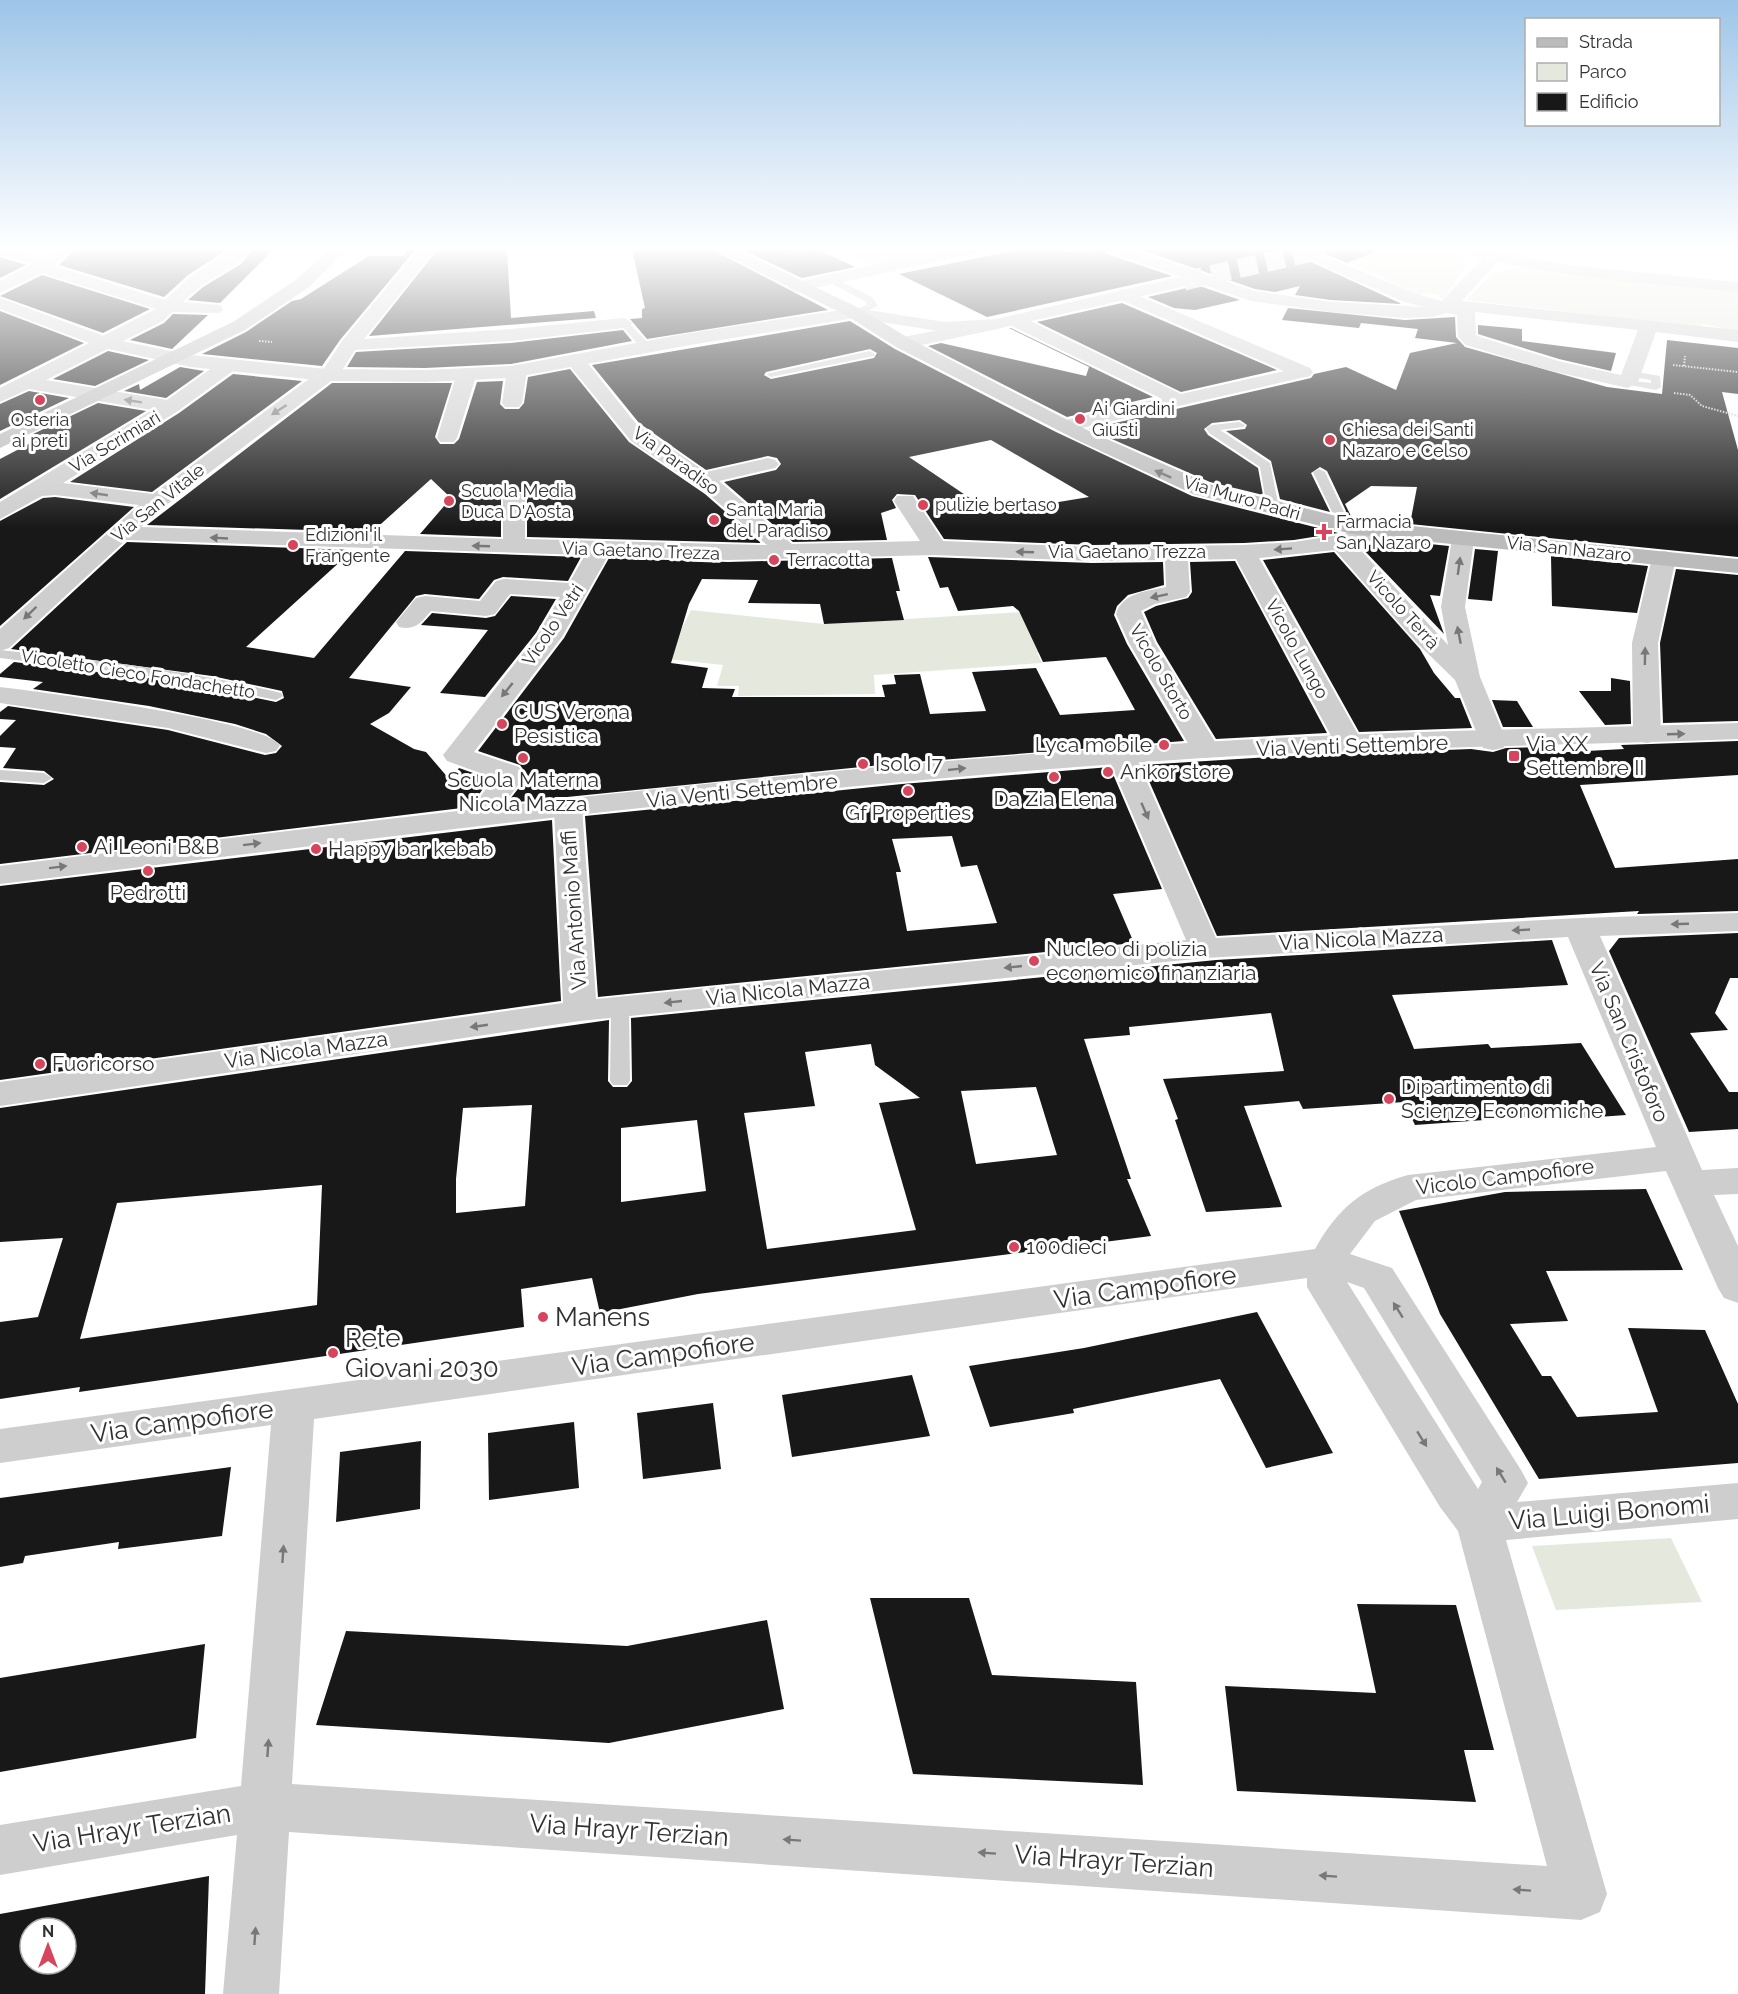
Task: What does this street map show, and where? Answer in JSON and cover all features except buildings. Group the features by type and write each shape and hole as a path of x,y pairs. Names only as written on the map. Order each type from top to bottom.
{"main road":[{"path":"0,442 203,342"},
{"name":"Via Muro Padri","path":"896,342 1162,474 1201,489 1341,524"},
{"name":"Via San Nazaro","path":"1390,531 1738,566"}],"street":[{"name":"Via San Vitale","path":"0,643 31,612 157,501 332,371 351,342"},
{"path":"349,345 397,342"},
{"path":"0,396 107,343 227,366 326,375 466,376 517,371 676,342"},
{"path":"902,346 919,342"},
{"path":"1050,342 1181,401"},
{"path":"1064,426 1303,372 1234,342"},
{"path":"1476,342 1512,355 1626,374"},
{"path":"1508,371 1601,382 1626,374 1641,342"},
{"name":"Via Paradiso","path":"575,361 594,379 602,396 631,430 702,479 748,515 787,552"},
{"name":"Via Scrimiari","path":"0,512 171,407 227,366"},
{"path":"512,403 517,371"},
{"path":"447,438 466,376"},
{"path":"28,383 171,407"},
{"path":"702,479 768,464"},
{"path":"0,486 34,490 55,488 157,501"},
{"path":"514,499 514,547"},
{"path":"905,501 926,530 934,548"},
{"name":"Via Gaetano Trezza","path":"121,533 600,550 787,552 934,548 1092,554 1244,552 1341,524 1390,531"},
{"name":"Vicolo Terrà","path":"1341,524 1425,637 1467,677"},
{"name":"Vicolo Terrà","path":"1463,539 1453,607 1467,677 1493,742"},
{"name":"Vicolo Vetri","path":"480,816 508,780 509,774 457,755 549,637 600,550"},
{"name":"Vicolo Lungo","path":"1244,552 1350,745"},
{"name":"Vicolo Storto","path":"1176,553 1178,592 1148,598 1130,607 1128,614 1142,643 1206,750"},
{"path":"1647,735 1644,655 1648,621 1659,588 1664,558"},
{"path":"408,622 425,603 486,609 504,586 576,591"},
{"path":"0,694 214,728 266,744"},
{"name":"Via Venti Settembre","path":"0,875 480,816 960,769 1206,750 1493,742 1738,731"},
{"path":"1122,757 1205,948"},
{"name":"Via Antonio Maffi","path":"568,808 580,1011"},
{"name":"Via Nicola Mazza","path":"0,1094 580,1011 1205,948 1580,927 1738,922"},
{"name":"Via San Cristoforo","path":"1580,927 1738,1288"},
{"name":"Vicolo Campofiore","path":"1327,1261 1343,1233 1362,1212 1408,1188 1685,1170 1738,1181"},
{"path":"1327,1261 1327,1287 1456,1494 1479,1524"},
{"name":"Via Campofiore","path":"0,1446 1327,1261 1378,1278 1506,1484 1479,1524"},
{"path":"1392,1391 1442,1380"},
{"path":"251,1994 294,1406"},
{"name":"Via Luigi Bonomi","path":"1479,1524 1738,1501"},
{"name":"Via Hrayr Terzian","path":"0,1851 264,1806 1581,1894 1479,1524"}],"lane":[{"path":"641,342 646,347"},
{"path":"771,374 870,354"},
{"path":"1239,425 1220,425 1212,428 1213,432 1266,465 1273,508"},
{"path":"1319,472 1341,524"},
{"name":"Vicoletto Cieco Fondachetto","path":"0,654 100,665 228,684 276,696"},
{"path":"0,775 44,778"},
{"path":"620,1008 620,1081"}],"path":[{"path":"1684,366 1685,356"},
{"path":"1626,374 1684,366 1738,373"},
{"path":"1721,377 1721,373 1738,373"},
{"path":"1694,398 1702,406 1717,408 1738,416"}],"green space":[{"path":"1074,609 1094,649 1037,653 1042,663 874,675 875,694 738,696 739,686 717,686 723,665 667,659 691,610 824,624"},
{"path":"1671,1538 1702,1602 1556,1610 1532,1546"}],"place":[{"name":"Osteria ai preti","path":"40,400"},
{"name":"Ai Giardini Giusti","path":"1080,419"},
{"name":"Chiesa dei Santi Nazaro e Celso","path":"1330,440"},
{"name":"Scuola Media Duca D'Aosta","path":"449,501"},
{"name":"pulizie bertaso","path":"923,505"},
{"name":"Santa Maria del Paradiso","path":"714,520"},
{"name":"Farmacia San Nazaro","path":"1324,532"},
{"name":"Edizioni il Frangente","path":"293,545"},
{"name":"Terracotta","path":"774,560"},
{"name":"CUS Verona Pesistica","path":"502,724"},
{"name":"Lyca mobile","path":"1164,745"},
{"name":"Via XX Settembre II","path":"1514,756"},
{"name":"Scuola Materna Nicola Mazza","path":"523,758"},
{"name":"Isolo I7","path":"863,764"},
{"name":"Ankor store","path":"1108,772"},
{"name":"Da Zia Elena","path":"1054,777"},
{"name":"Gf Properties","path":"908,791"},
{"name":"Ai Leoni B&B","path":"82,847"},
{"name":"Happy bar kebab","path":"316,849"},
{"name":"Pedrotti","path":"148,871"},
{"name":"Nucleo di polizia economico finanziaria","path":"1034,961"},
{"name":"Fuoricorso","path":"40,1064"},
{"name":"Dipartimento di Scienze Economiche","path":"1389,1099"},
{"name":"100dieci","path":"1014,1247"},
{"name":"Manens","path":"543,1317"},
{"name":"Rete Giovani 2030","path":"333,1353"}]}
